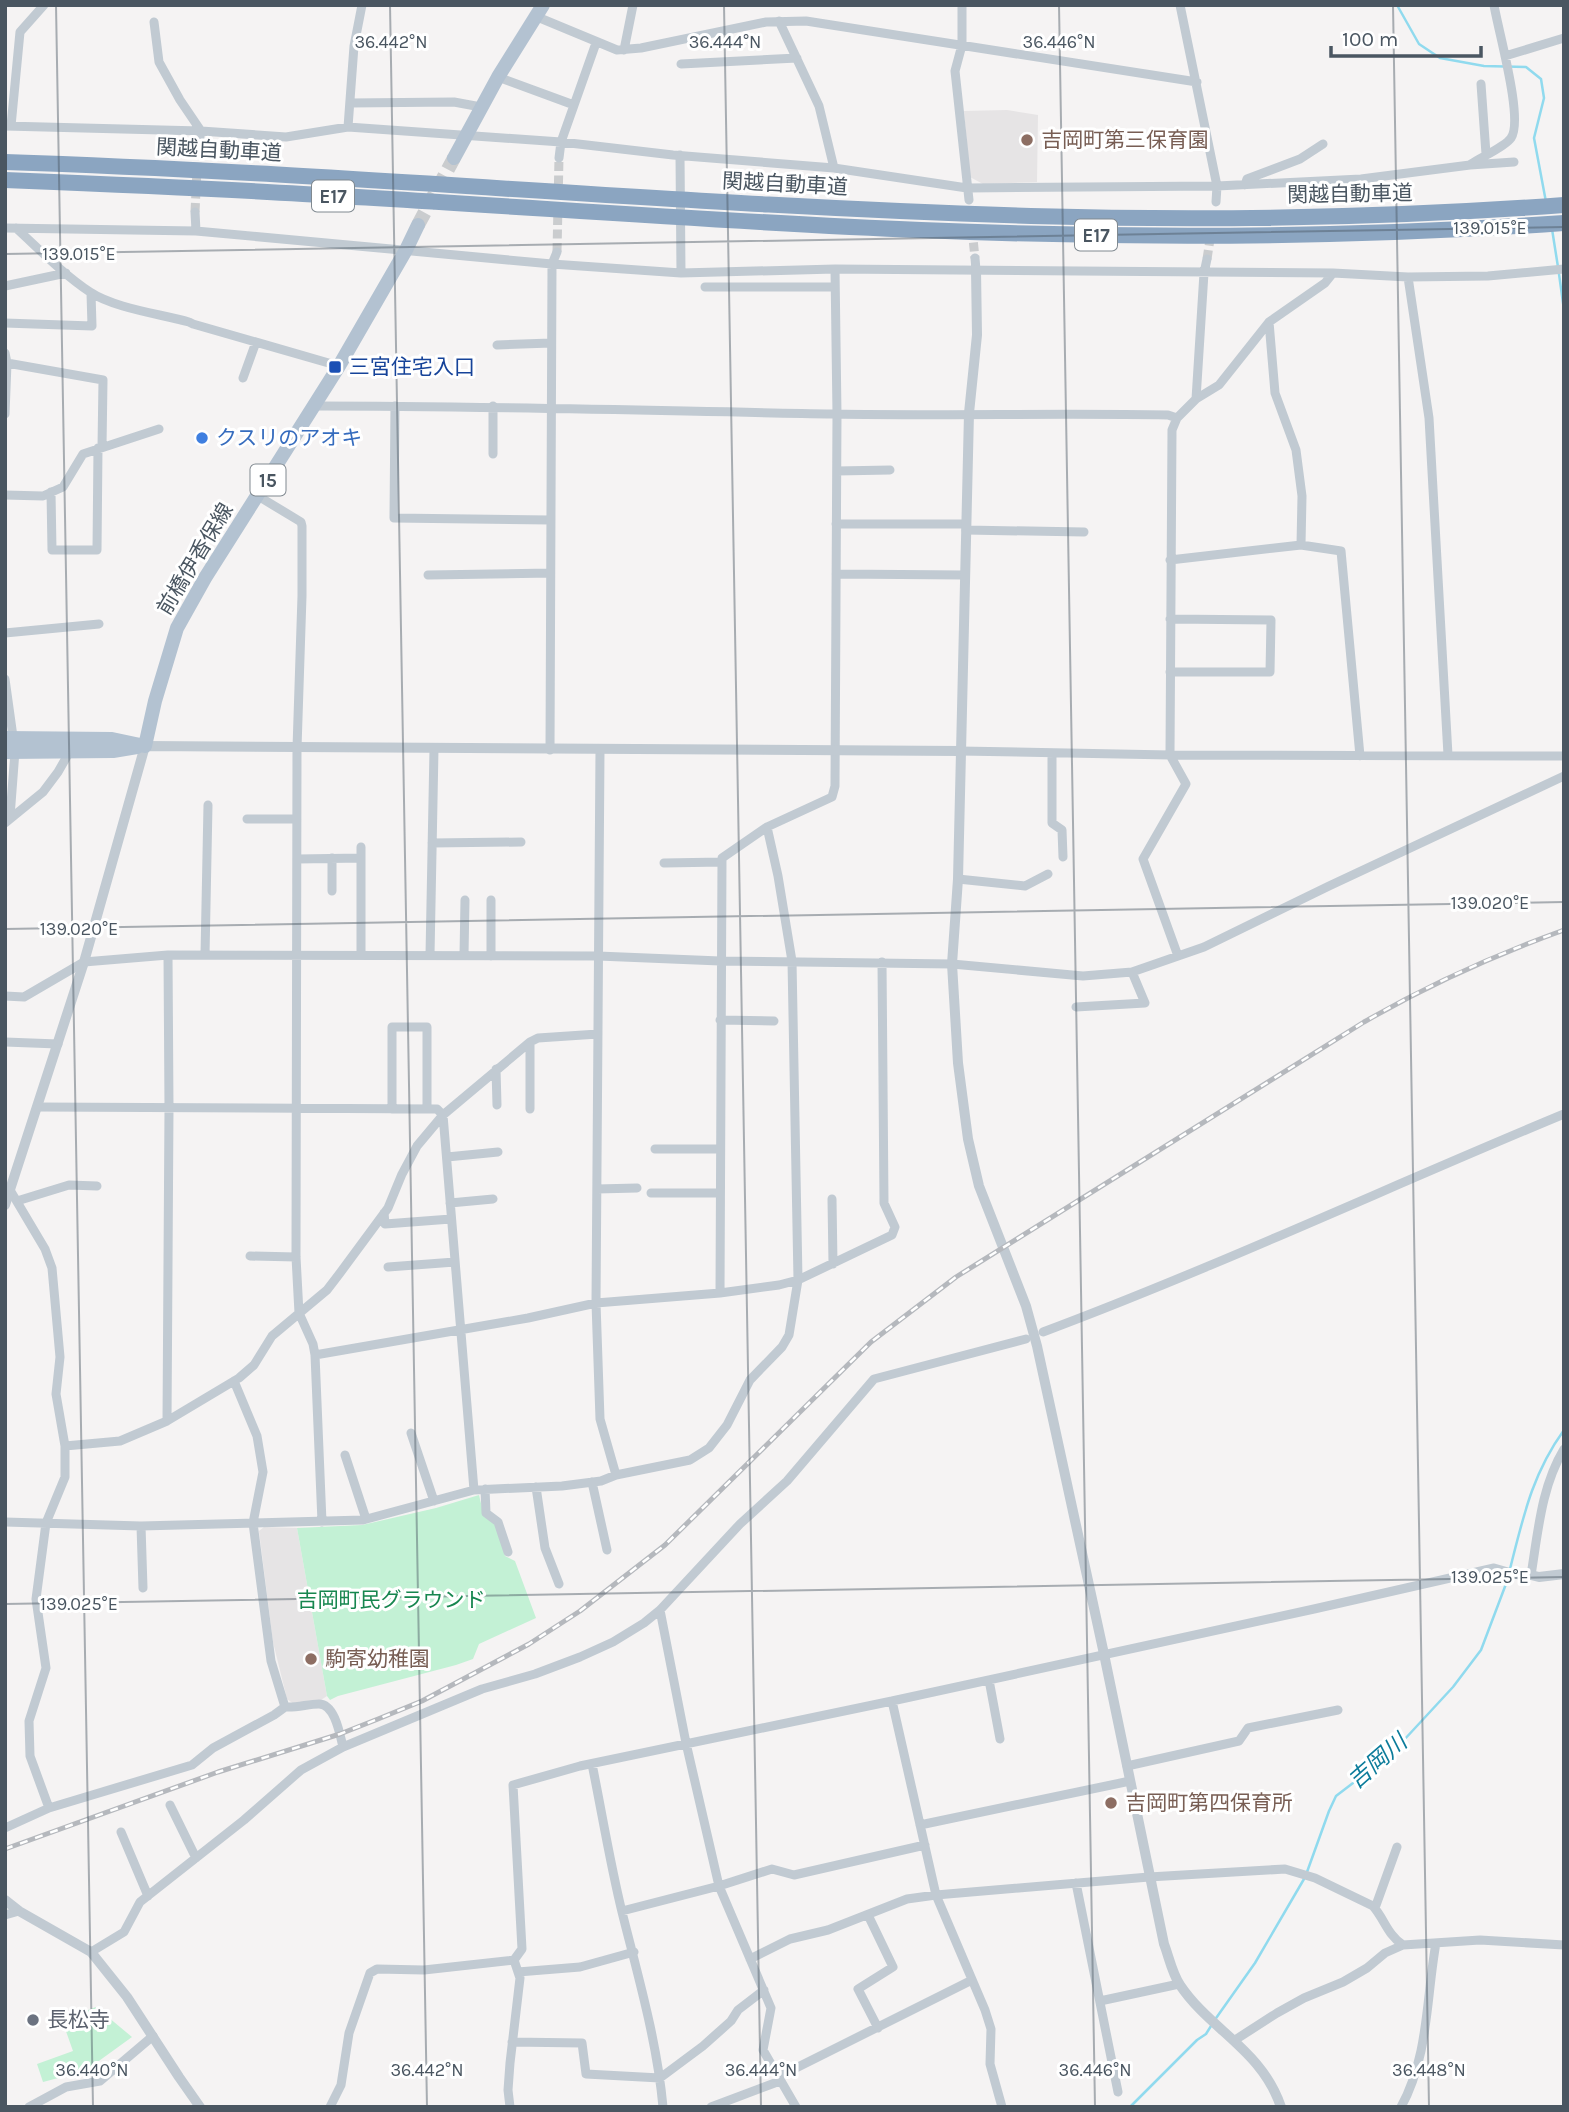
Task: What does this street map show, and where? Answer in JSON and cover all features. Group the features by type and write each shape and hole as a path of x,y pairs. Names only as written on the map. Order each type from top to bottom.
{"highway":[{"name":"関越自動車道","path":"5,162 167,168 687,200 1035,216 1389,215 1564,205"},
{"name":"関越自動車道","path":"5,180 304,194 660,217 1063,234 1240,236 1564,223"}],"main road":[{"path":"454,158 498,77 539,11"},
{"name":"前橋伊香保線","path":"145,746 155,701 177,628 205,578 339,366 418,225"},
{"path":"10,744 112,739 145,746"},
{"path":"10,744 70,751 113,751 145,746"}],"street":[{"path":"44,5 20,32 8,126 201,131 286,138 348,127 561,142 834,168 967,188 1245,185 1361,178 1514,162"},
{"path":"348,127 354,46 362,5"},
{"path":"624,50 633,5"},
{"path":"962,5 962,45 955,71 969,200"},
{"path":"1180,5 1217,186 1216,202"},
{"path":"1470,165 1512,137 1515,128 1510,78 1494,5"},
{"path":"539,11 596,43 617,50 779,21 806,21 1197,82"},
{"path":"779,21 820,106 834,168"},
{"path":"154,22 159,62 201,131 198,148"},
{"path":"1505,56 1564,38"},
{"path":"559,158 561,142 596,43"},
{"path":"681,64 797,58"},
{"path":"498,77 575,105"},
{"path":"1481,84 1486,154"},
{"path":"350,103 454,102 481,107"},
{"path":"1245,185 1247,179 1300,159 1323,144"},
{"path":"680,155 681,273"},
{"path":"195,212 196,231"},
{"path":"10,228 196,231 552,264 681,273 835,269 1333,273 1408,277 1488,276 1564,269"},
{"path":"10,228 91,293 110,302 339,366"},
{"path":"550,750 552,264 557,252"},
{"path":"975,258 977,335 969,414 958,879 952,964 958,1063 968,1139 979,1186 1026,1306 1104,1654 1164,1944 1179,1984 1256,2062 1281,2107"},
{"path":"1196,399 1204,273 1208,259"},
{"path":"720,1293 722,858 767,827 832,797 835,786 835,269"},
{"path":"5,286 66,273"},
{"path":"1178,956 1143,859 1186,784 1170,755 1172,430 1177,418 1196,399 1219,385 1269,322 1325,282 1333,273"},
{"path":"1408,277 1429,418 1448,755"},
{"path":"705,287 835,287"},
{"path":"5,323 92,326 91,293"},
{"path":"1269,322 1275,393 1298,461 1303,496 1301,545"},
{"path":"243,378 256,342"},
{"path":"497,345 551,343"},
{"path":"5,414 6,358 103,380 97,550 52,550 51,492"},
{"path":"315,406 493,406 837,414 1155,415 1177,418"},
{"path":"395,406 394,518 550,520"},
{"path":"493,406 493,454"},
{"path":"5,495 43,496 63,487 83,454 159,429"},
{"path":"837,471 890,470"},
{"path":"258,496 301,522 302,526 297,748 296,1257 297,1303 315,1355 322,1522"},
{"path":"836,524 1084,532"},
{"path":"1170,560 1301,545 1341,551 1360,756"},
{"path":"428,575 550,573"},
{"path":"836,574 965,575"},
{"path":"1170,619 1271,620 1270,672 1170,672"},
{"path":"5,633 99,624"},
{"path":"5,678 10,744 8,820"},
{"path":"49,1808 30,1756 29,1721 46,1668 36,1600 46,1523 65,1477 65,1446 56,1394 60,1357 52,1268 45,1249 11,1203 10,1190 84,962 145,746 1564,756"},
{"path":"430,955 434,749"},
{"path":"600,750 596,1303 600,1419 616,1475"},
{"path":"8,820 43,792 70,751"},
{"path":"1052,753 1052,823 1062,830 1063,857"},
{"path":"5,996 24,997 84,962 168,955 598,956 720,961 952,964 1083,976 1132,972 1204,947 1564,776"},
{"path":"205,955 208,805"},
{"path":"247,819 297,819"},
{"path":"5,1522 141,1526 366,1519 474,1490 592,1482 690,1460 709,1448 727,1425 750,1380 782,1347 789,1335 798,1280 792,961 767,827"},
{"path":"432,843 521,842"},
{"path":"361,847 361,955"},
{"path":"332,858 332,891"},
{"path":"298,859 361,858"},
{"path":"664,863 722,862"},
{"path":"958,879 1025,886 1048,874"},
{"path":"464,955 465,900"},
{"path":"491,900 491,956"},
{"path":"167,1421 168,955"},
{"path":"315,1355 528,1318 596,1303 720,1293 779,1285 798,1280 892,1235 895,1227 884,1203 881,962"},
{"path":"1076,1007 1145,1003 1132,972"},
{"path":"720,1020 774,1021"},
{"path":"392,1109 392,1027 426,1027 427,1109"},
{"path":"65,1446 120,1441 167,1421 234,1381 254,1365 272,1335 327,1290 384,1213 417,1146 443,1115 530,1042 538,1038 598,1034"},
{"path":"5,1042 58,1044"},
{"path":"530,1042 530,1109"},
{"path":"496,1069 497,1105"},
{"path":"37,1107 437,1109 443,1115 474,1490"},
{"path":"1043,1332 1233,1256 1429,1169 1564,1114"},
{"path":"655,1149 719,1149"},
{"path":"447,1157 498,1152"},
{"path":"11,1203 69,1185 97,1186"},
{"path":"597,1189 637,1188"},
{"path":"652,1193 719,1193"},
{"path":"450,1203 493,1199"},
{"path":"832,1199 834,1264"},
{"path":"384,1213 385,1224 451,1219"},
{"path":"250,1256 296,1257"},
{"path":"388,1267 454,1262"},
{"path":"91,1952 124,1932 140,1902 244,1820 301,1770 343,1747 482,1689 535,1674 580,1657 613,1642 644,1623 740,1524 787,1481 874,1379 1026,1339"},
{"path":"234,1381 257,1436 262,1472 253,1524 271,1661 285,1707"},
{"path":"411,1433 434,1501"},
{"path":"1527,1575 1544,1498 1564,1450"},
{"path":"345,1455 366,1519"},
{"path":"592,1482 607,1550"},
{"path":"536,1487 545,1549 559,1584"},
{"path":"485,1489 486,1513 498,1522 508,1552"},
{"path":"141,1526 143,1588"},
{"path":"330,2107 341,2085 349,2034 370,1973 377,1969 424,1970 514,1960 522,1949 513,1785 686,1743 892,1701 1494,1568 1539,1577 1564,1574"},
{"path":"660,1609 686,1743 719,1886 771,2008 763,2050 796,2107"},
{"path":"989,1679 1000,1739"},
{"path":"892,1701 936,1895 991,2029 990,2064 1002,2107"},
{"path":"5,1828 49,1808 192,1765 213,1748 285,1707 321,1703 326,1705 333,1715 343,1747"},
{"path":"1127,1766 1239,1741 1248,1728 1338,1710"},
{"path":"592,1764 622,1911 634,1952 660,2078 663,2107"},
{"path":"920,1825 1130,1781"},
{"path":"170,1805 196,1858"},
{"path":"121,1832 148,1896"},
{"path":"622,1911 772,1869 794,1875 925,1845"},
{"path":"1375,1908 1396,1847"},
{"path":"750,1959 790,1939 828,1930 907,1899 1149,1877 1285,1869 1315,1878 1363,1900 1375,1908 1388,1933 1403,1945"},
{"path":"1076,1883 1118,2092"},
{"path":"5,1900 19,1912 91,1952 127,1997 200,2107"},
{"path":"5,1915 19,1912"},
{"path":"868,1915 892,1967 858,1989 878,2028"},
{"path":"1230,2036 1304,1998 1343,1982 1367,1968 1385,1953 1403,1945 1456,1940 1564,1945"},
{"path":"1401,2107 1414,2078 1425,2033 1436,1943"},
{"path":"518,1972 580,1968 634,1952"},
{"path":"510,2107 508,2090 520,1978 514,1960"},
{"path":"711,2107 779,2079 972,1980"},
{"path":"1100,2001 1179,1984"},
{"path":"512,2042 582,2043 586,2074 660,2078 704,2046 731,2021 738,2010 764,1990"},
{"path":"29,2107 66,2087 100,2081 153,2036"}],"shaded area":[{"path":"1007,110 1038,115 1037,182 983,184 970,177 964,111"},
{"path":"264,1527 297,1528 327,1696 321,1700 295,1705 287,1699 273,1642 259,1531"}],"green space":[{"name":"吉岡町民グラウンド","path":"479,1495 484,1516 496,1525 505,1556 515,1561 536,1618 479,1644 473,1659 330,1700 327,1696 297,1528 362,1525"},
{"path":"96,2007 132,2037 85,2071 43,2082 37,2064 73,2051 62,2020"}],"waterway":[{"name":"吉岡川","path":"1397,5 1419,44 1440,58 1484,66 1526,67 1541,79 1544,98 1534,138 1546,202"},
{"name":"吉岡川","path":"1552,229 1558,267"},
{"name":"吉岡川","path":"1559,274 1564,310"},
{"name":"吉岡川","path":"1510,1569 1536,1480 1564,1430"},
{"name":"吉岡川","path":"1307,1872 1336,1796 1391,1754 1453,1687 1481,1650 1509,1576"},
{"name":"吉岡川","path":"1214,2021 1255,1963 1304,1879"},
{"name":"吉岡川","path":"1130,2107 1206,2034 1211,2026"}],"tunnel":[{"path":"195,212 198,148"},
{"path":"418,225 454,158"},
{"path":"557,252 559,158"},
{"path":"972,229 975,258"},
{"path":"1207,259 1211,233"}],"railway":[{"path":"5,1849 218,1772 340,1734 422,1701 529,1644 580,1611 665,1545 871,1342 956,1277 1364,1022 1462,972 1564,930"}],"place":[{"name":"吉岡町第三保育園","path":"1027,140"},
{"name":"三宮住宅入口","path":"335,367"},
{"name":"クスリのアオキ","path":"202,438"},
{"name":"駒寄幼稚園","path":"311,1659"},
{"name":"吉岡町第四保育所","path":"1111,1803"},
{"name":"長松寺","path":"33,2020"}]}
